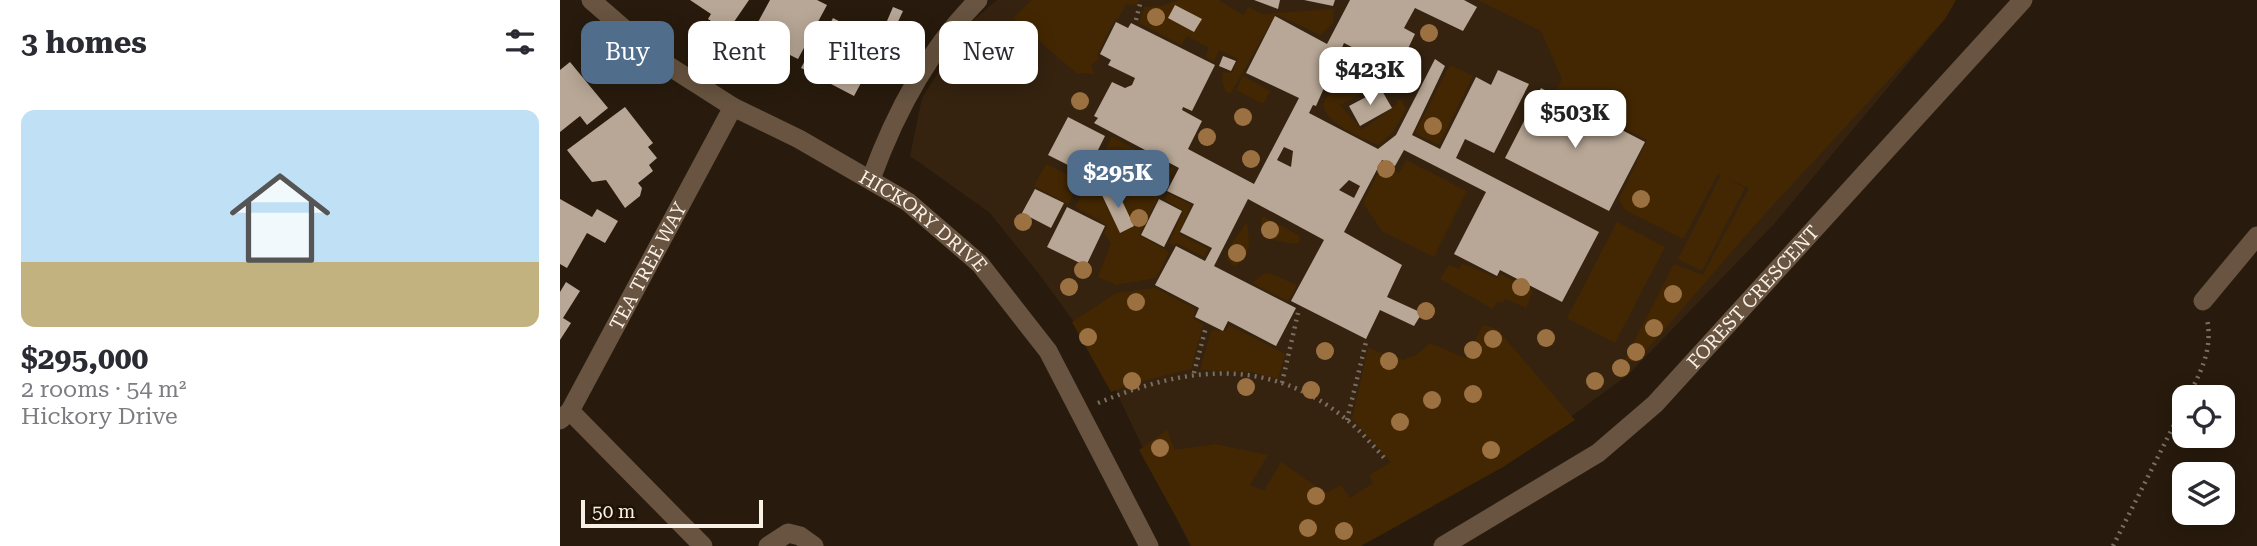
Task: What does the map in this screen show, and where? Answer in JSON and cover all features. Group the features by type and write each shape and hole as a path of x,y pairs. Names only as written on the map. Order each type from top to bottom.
{"street":[{"name":"HICKORY DRIVE","path":"590,0 661,61 733,107 871,179 908,202 980,264 1048,351 1149,546"},
{"path":"871,179 906,97 953,25 978,0"},
{"name":"FOREST CRESCENT","path":"1454,543 1598,453 1655,404 2023,0"},
{"name":"TEA TREE WAY","path":"565,416 733,107"},
{"path":"2203,301 2257,236"},
{"path":"565,416 703,546"},
{"path":"768,546 788,534 800,536 814,546"}],"path":[{"path":"1136,20 1141,0"},
{"path":"2194,385 2207,359 2210,334 2203,301"},
{"path":"1282,383 1298,313"},
{"path":"1194,373 1206,327"},
{"path":"1347,420 1366,342"},
{"path":"1097,404 1139,386 1194,373 1250,374 1282,383 1318,399 1347,420 1387,461"},
{"path":"2113,546 2172,429"}],"shaded area":[{"path":"997,0 1926,0 1945,19 1774,224 1629,374 1550,432 1357,546 1190,546 1099,356 989,212 910,156 922,98 939,71 939,84 1038,84 1038,21 972,21"},
{"path":"1032,0 1139,0 1137,5 1126,4 1118,19 1115,19 1097,55 1099,59 1091,65 1095,74 1076,73 1038,40 1038,21 1016,21 1013,18"},
{"path":"1178,0 1218,0 1243,15 1248,7 1263,14 1334,9 1333,23 1320,35 1276,14 1231,93 1226,92 1222,81 1223,72 1232,73 1238,59 1219,50 1214,62 1205,57 1209,48 1187,36 1181,45 1139,23 1144,7 1162,6"},
{"path":"1478,0 1956,0 1945,19 1762,217 1636,362 1624,361 1674,264 1703,275 1749,188 1728,179 1745,188 1702,271 1678,259 1721,175 1718,174 1683,239 1625,210 1619,199 1647,140 1555,92 1562,79 1541,31"},
{"path":"1363,57 1391,69 1398,87 1395,91 1377,86 1340,105 1362,130 1397,104 1397,100 1402,99 1406,110 1393,132 1378,145 1344,128 1325,110 1326,98 1351,67"},
{"path":"1450,65 1473,76 1439,145 1415,133"},
{"path":"1243,76 1270,91 1263,104 1236,90"},
{"path":"1112,137 1174,169 1162,198 1159,197 1139,235 1169,252 1156,278 1116,285 1098,277 1111,243 1104,234 1107,225 1075,207"},
{"path":"1406,160 1467,191 1434,257 1382,231 1363,203 1382,165 1399,173"},
{"path":"1046,164 1080,181 1068,204 1034,186"},
{"path":"1168,193 1191,205 1179,234 1208,249 1205,257 1176,243 1169,243 1183,211 1164,199"},
{"path":"1262,216 1299,235 1300,240 1297,244 1273,240 1261,225"},
{"path":"1247,222 1247,254 1234,266 1227,259 1228,249"},
{"path":"1617,222 1665,247 1615,343 1567,318"},
{"path":"1462,263 1497,278 1501,274 1533,291 1526,308 1505,299 1503,303 1497,301 1493,309 1440,279 1449,265 1459,269"},
{"path":"1263,274 1271,274 1297,285 1288,301 1252,283"},
{"path":"1155,288 1196,309 1193,318 1203,325 1191,369 1134,383 1111,392 1072,322 1116,293"},
{"path":"1229,325 1285,354 1278,379 1252,372 1200,370 1210,334 1213,330 1226,331"},
{"path":"1483,325 1497,329 1575,420 1503,467 1361,546 1192,546 1139,450 1167,430 1175,450 1215,444 1268,455 1250,485 1264,491 1281,462 1326,493 1341,485 1350,498 1373,483 1369,475 1391,462 1352,419 1368,348 1403,360 1416,355 1430,343 1466,358"}],"building":[{"path":"690,0 749,0 735,21 711,21 708,19 711,14"},
{"path":"770,0 817,0 827,5 818,21 804,21 804,48 798,59 790,55 790,21 759,21"},
{"path":"1254,0 1280,0 1278,9"},
{"path":"1304,0 1335,0 1333,6"},
{"path":"1350,0 1464,0 1477,7 1463,31 1415,8 1404,28 1415,34 1403,59 1395,54 1389,66 1344,43 1316,106 1313,105 1309,113 1378,149 1396,135 1435,59 1445,66 1412,135 1440,149 1476,77 1491,85 1498,70 1529,84 1494,153 1465,139 1456,158 1599,232 1562,302 1500,270 1497,276 1454,254 1486,192 1404,150 1395,166 1382,160 1344,232 1402,265 1387,297 1422,313 1414,326 1380,310 1366,339 1291,301 1324,240 1248,199 1214,266 1296,308 1276,346 1228,321 1223,331 1195,317 1199,308 1155,285 1176,246 1205,261 1212,248 1180,232 1194,204 1167,191 1179,168 1094,123 1098,118 1094,116 1112,82 1125,88 1132,85 1135,78 1108,65 1111,60 1100,54 1116,22 1128,28 1131,23 1215,65 1192,111 1183,107 1182,110 1202,121 1188,149 1254,184 1299,98 1246,73 1275,16 1327,44","holes":["1284,147 1293,151 1291,167 1277,160","1349,180 1360,186 1354,198 1339,190"]},
{"path":"1175,5 1202,19 1194,32 1168,18"},
{"path":"893,7 903,11 898,21 887,21"},
{"path":"1223,56 1236,61 1231,71 1219,66"},
{"path":"570,62 581,75 581,84 588,84 608,108 587,125 580,116 560,132 560,70"},
{"path":"831,84 860,84 854,96"},
{"path":"1541,88 1645,142 1609,211 1505,158"},
{"path":"1381,89 1392,108 1360,126 1349,106"},
{"path":"625,107 653,143 648,147 657,158 649,165 653,171 638,183 642,188 640,196 625,208 606,180 592,182 567,150"},
{"path":"1068,117 1105,136 1086,174 1048,155"},
{"path":"1115,186 1134,226 1120,233 1101,193"},
{"path":"1035,189 1064,203 1051,228 1022,213"},
{"path":"560,199 592,217 597,209 618,221 605,243 587,233 567,268 560,264"},
{"path":"1159,199 1182,211 1164,247 1141,235"},
{"path":"1067,207 1105,226 1086,266 1047,247"},
{"path":"566,282 580,291 563,318 571,323 560,340 560,292"}]}
